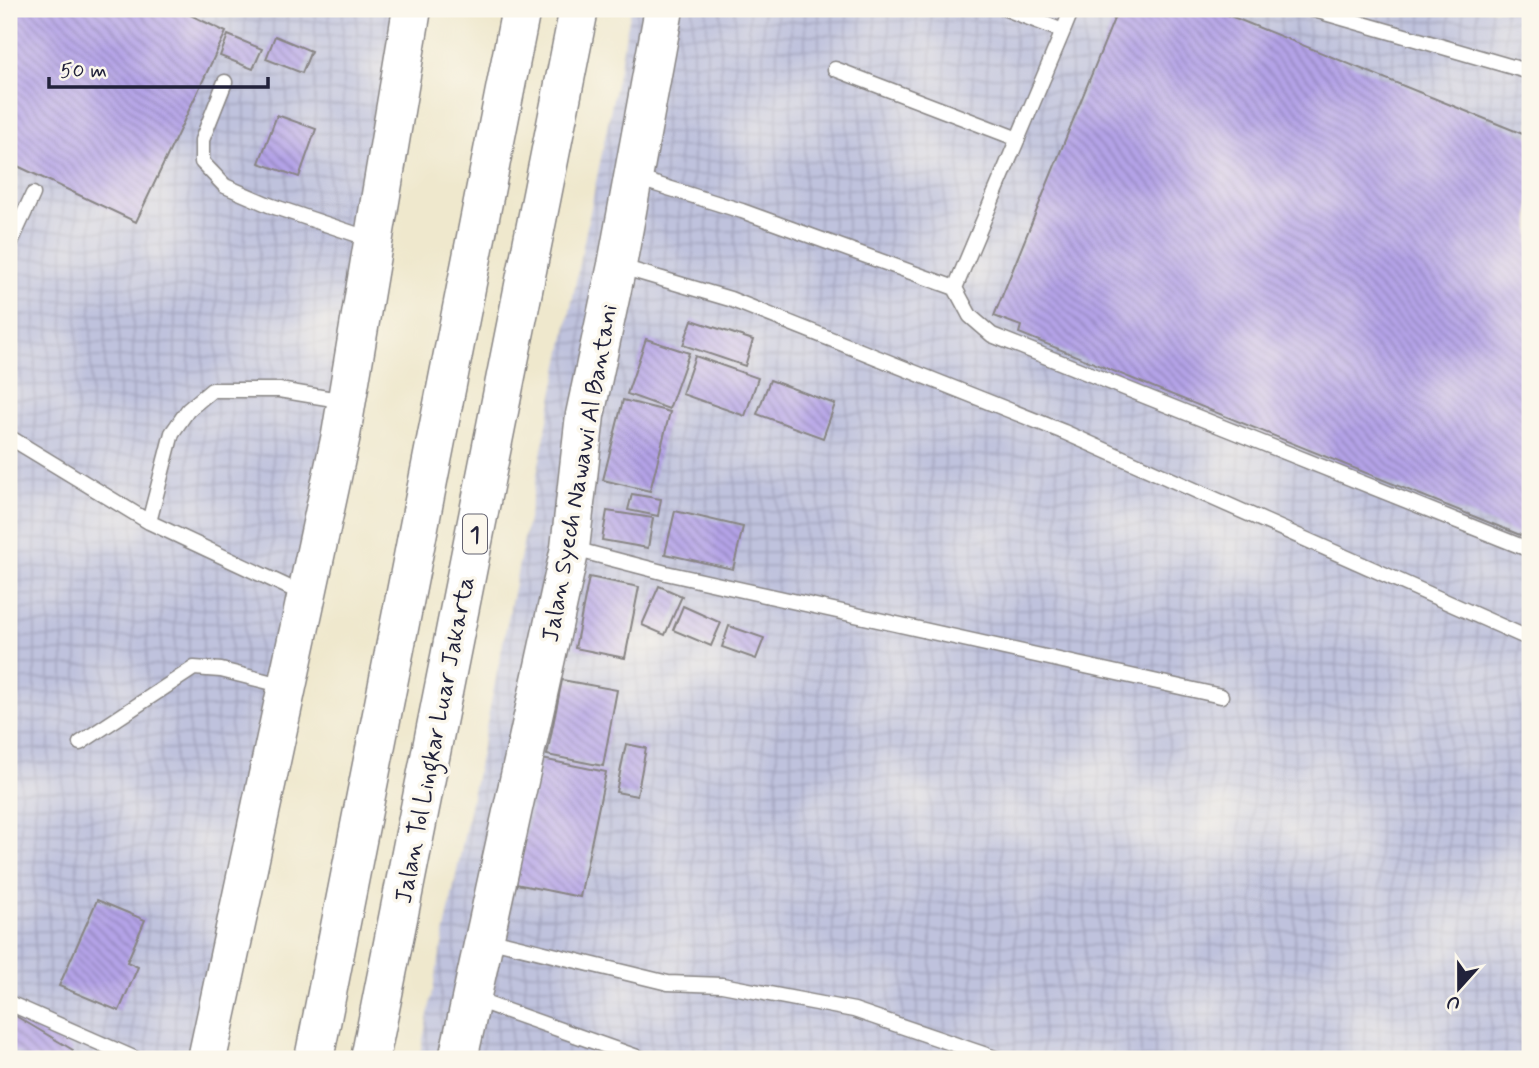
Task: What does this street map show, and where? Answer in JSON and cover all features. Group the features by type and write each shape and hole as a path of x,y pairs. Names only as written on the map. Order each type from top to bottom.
{"highway":[{"path":"314,1059 521,9"},
{"name":"Jalan Tol Lingkar Luar Jakarta","path":"370,1059 579,9"},
{"name":"Jalan Syech Nawawi Al Bantani","path":"458,1059 570,548 585,415 617,265 664,9"},
{"path":"207,1059 346,401 374,240 408,10"}],"lane":[{"path":"1006,9 1063,31"},
{"path":"955,288 1072,9"},
{"path":"1311,9 1530,72"},
{"path":"835,69 1018,139"},
{"path":"225,82 202,140 202,162 225,186 269,205 374,240"},
{"path":"632,177 736,209 955,288 970,316 992,335 1530,550"},
{"path":"9,246 33,194"},
{"path":"617,265 730,299 1064,432 1530,639"},
{"path":"149,522 172,433 188,410 212,390 279,390 346,401"},
{"path":"9,437 149,522 306,596"},
{"path":"570,548 666,573 1221,695"},
{"path":"80,743 194,668 221,670 287,687"},
{"path":"484,938 668,983 722,985 854,1010 998,1059"},
{"path":"471,999 643,1059"},
{"path":"9,1003 136,1059"}],"shaded area":[{"path":"9,9 405,9 222,1059 9,1059"},
{"path":"631,9 1530,9 1530,1059 419,1059"}],"building":[{"path":"9,9 178,9 226,32 136,222 9,162"},
{"path":"1118,9 1213,9 1530,137 1530,539 1019,333 1021,326 994,316"},
{"path":"228,35 262,49 253,69 220,56"},
{"path":"275,36 311,51 302,73 266,59"},
{"path":"277,115 316,129 299,177 259,163"},
{"path":"692,320 753,340 745,366 683,345"},
{"path":"646,339 689,353 669,409 627,394"},
{"path":"695,356 758,378 745,416 682,394"},
{"path":"770,380 835,404 823,438 757,414"},
{"path":"623,400 670,412 650,491 603,480"},
{"path":"632,494 661,499 658,516 628,510"},
{"path":"607,511 653,518 648,548 602,540"},
{"path":"675,511 743,527 733,569 665,554"},
{"path":"589,577 639,587 625,658 575,648"},
{"path":"659,586 682,596 665,635 642,625"},
{"path":"683,606 721,623 711,646 673,630"},
{"path":"729,626 764,638 756,659 722,647"},
{"path":"562,680 617,690 603,766 547,755"},
{"path":"626,744 646,748 637,796 616,792"},
{"path":"542,759 606,772 580,897 516,884"},
{"path":"97,900 145,920 127,962 138,967 119,1011 59,986"},
{"path":"14,1015 73,1050 68,1059 29,1059 9,1047 9,1022"}]}
